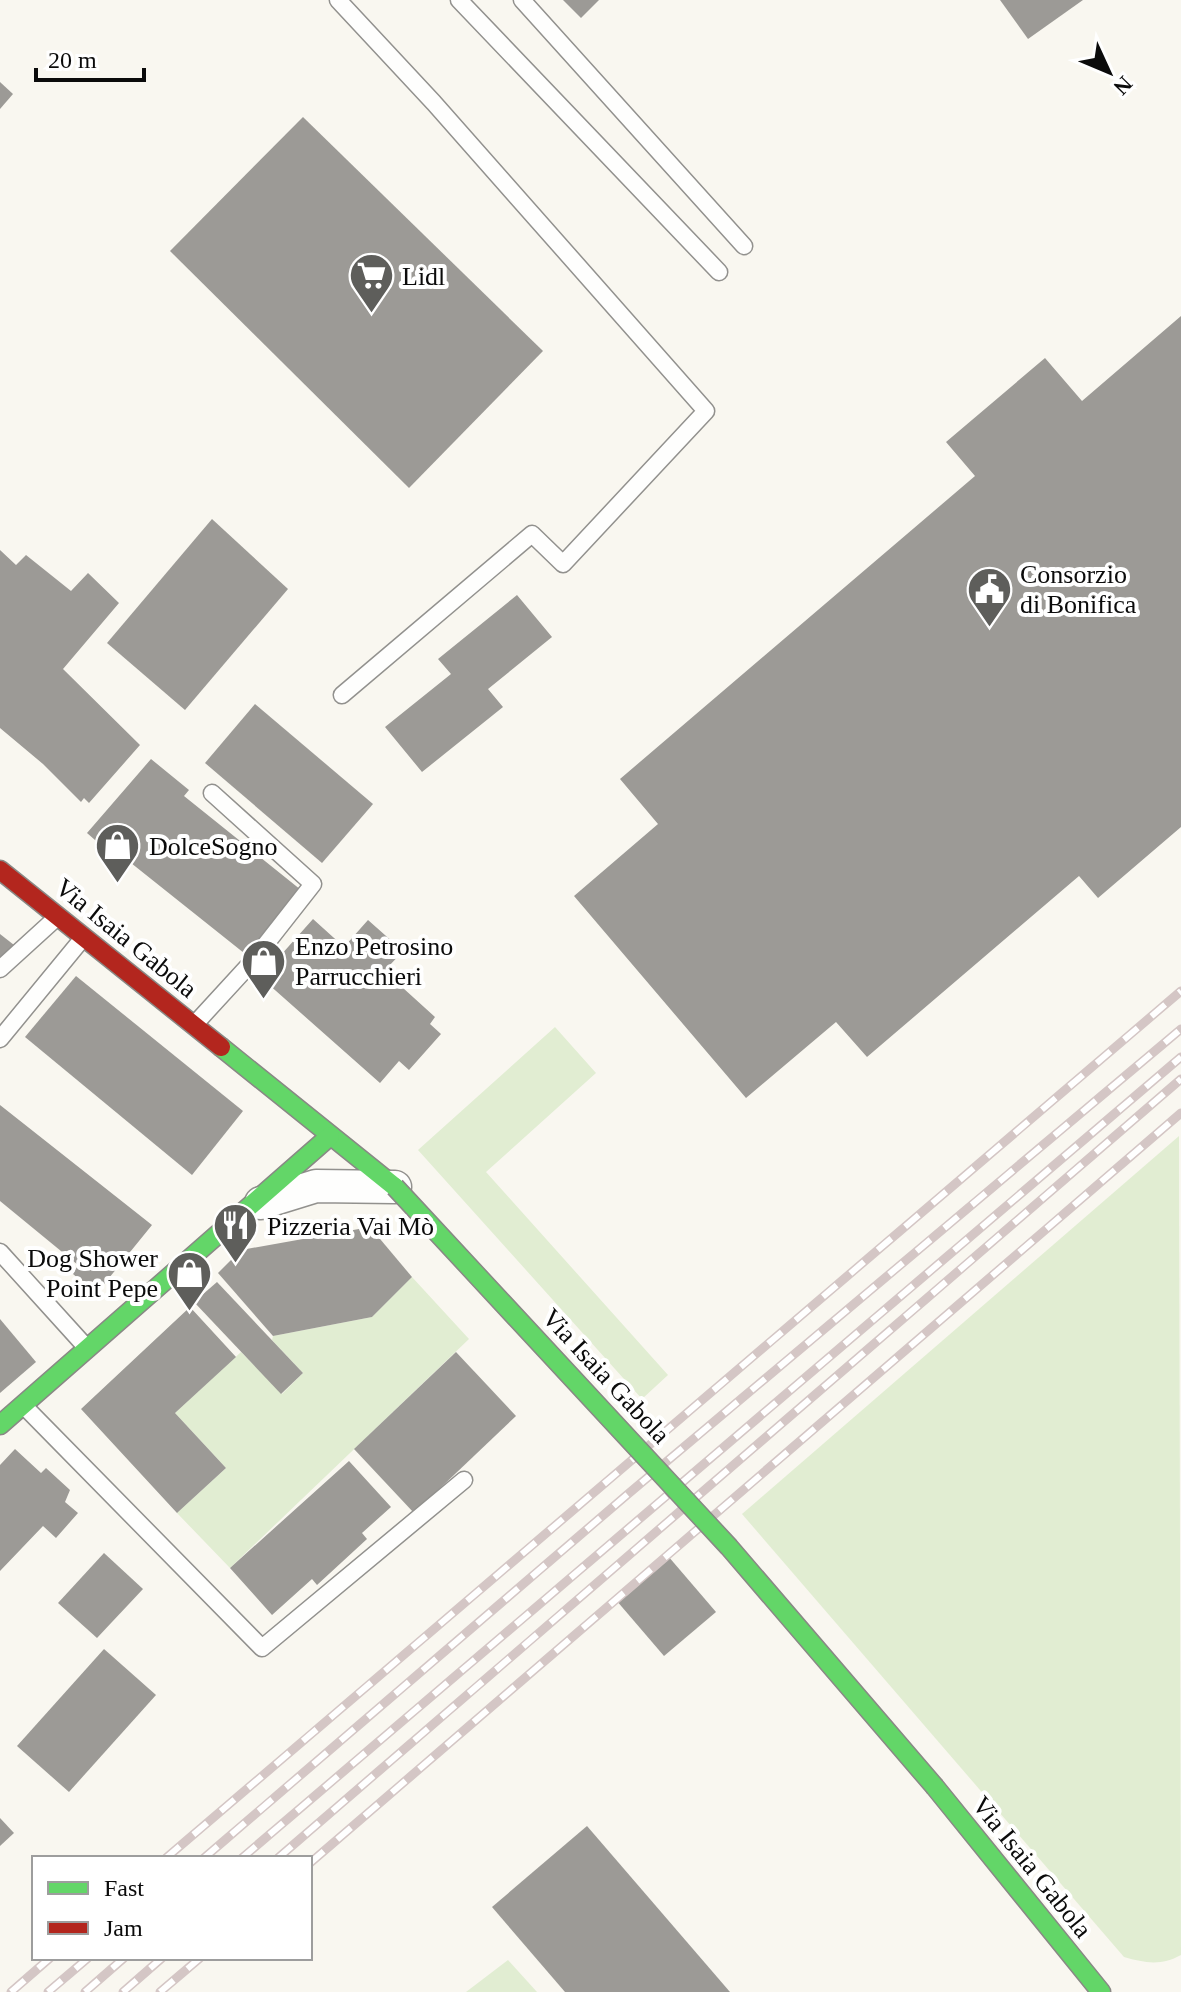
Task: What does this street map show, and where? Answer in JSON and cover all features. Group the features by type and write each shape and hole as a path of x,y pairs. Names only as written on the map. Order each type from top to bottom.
{"street":[{"name":"Via Isaia Gabola","path":"0,870 395,1187 729,1547 935,1787 1095,1986"},
{"path":"0,1425 330,1136"},
{"path":"234,1219 265,1200 316,1186 395,1187"}],"lane":[{"path":"338,0 434,103 706,411 563,564 532,534 342,695"},
{"path":"459,0 719,272"},
{"path":"522,0 744,246"},
{"path":"194,1025 251,963 313,884 212,793"},
{"path":"0,969 58,917"},
{"path":"0,1039 84,937"},
{"path":"0,1252 87,1348"},
{"path":"23,1404 262,1648 464,1480"}],"green space":[{"path":"555,1027 596,1073 486,1172 668,1375 642,1399 418,1150"},
{"path":"1179,1136 1181,1955 1167,1961 1153,1962 1124,1957 742,1514"},
{"path":"412,1277 469,1339 230,1568 177,1513 226,1468 175,1413 241,1352 282,1394 303,1373 272,1340 273,1336 372,1317"},
{"path":"508,1960 537,1992 466,1992"}],"building":[{"path":"563,0 599,0 581,18"},
{"path":"1000,0 1083,0 1028,39"},
{"path":"0,82 13,94 0,109"},
{"name":"Lidl","path":"303,117 543,351 409,488 170,251"},
{"name":"Consorzio di Bonifica","path":"1181,316 1181,827 1098,898 1079,876 867,1057 836,1022 746,1098 574,896 658,824 620,779 975,476 946,442 1045,358 1082,401"},
{"path":"212,519 288,589 185,710 107,643"},
{"path":"0,550 16,565 26,555 71,591 88,573 119,603 63,669 140,745 89,803 84,798 81,802 43,764 0,728"},
{"path":"517,595 552,637 488,689 503,707 422,772 385,727 451,674 438,659"},
{"path":"255,704 373,804 322,863 205,763"},
{"path":"151,759 189,790 184,796 301,890 249,957 131,863 127,868 87,833"},
{"path":"313,919 344,947 368,920 403,951 389,966 396,974 392,978 435,1017 430,1024 441,1034 409,1070 399,1061 380,1083 267,983 273,977 269,974 275,968 272,965"},
{"path":"0,934 14,945 0,960"},
{"path":"76,976 243,1111 192,1175 25,1037"},
{"path":"0,1105 152,1225 96,1294 73,1274 78,1265 0,1201"},
{"path":"370,1227 412,1277 372,1317 273,1336 218,1273 241,1250"},
{"path":"217,1282 303,1373 281,1394 194,1302"},
{"path":"190,1307 236,1357 175,1413 226,1468 177,1513 81,1409"},
{"path":"0,1319 36,1362 0,1393"},
{"path":"456,1352 516,1416 414,1513 354,1449"},
{"path":"15,1449 41,1473 46,1468 70,1490 65,1502 78,1513 56,1538 43,1526 0,1571 0,1465"},
{"path":"349,1461 391,1507 362,1533 367,1539 317,1585 312,1579 272,1615 230,1568"},
{"path":"104,1553 143,1589 97,1638 58,1603"},
{"path":"668,1556 716,1612 664,1656 616,1600"},
{"path":"104,1649 156,1695 69,1792 17,1746"},
{"path":"0,1818 14,1833 0,1846"},
{"path":"587,1826 730,1992 565,1992 492,1907"}],"railway":[{"path":"168,1856 1181,991"},
{"path":"206,1856 628,1494 1181,1029"},
{"path":"244,1856 1181,1057"},
{"path":"280,1856 1181,1079"},
{"path":"312,1861 1181,1113"},
{"path":"11,1992 48,1960"},
{"path":"48,1992 86,1960"},
{"path":"85,1992 122,1960"},
{"path":"123,1992 160,1960"},
{"path":"160,1992 198,1960"}],"traffic: fast":[{"path":"221,1047 395,1187"},
{"path":"0,1425 330,1136"},
{"path":"395,1187 729,1547 935,1787"},
{"path":"935,1787 1101,1992"}],"traffic: jam":[{"path":"0,870 221,1047"}],"place":[{"name":"Lidl","path":"371,315"},
{"name":"Consorzio di Bonifica","path":"989,628"},
{"name":"DolceSogno","path":"118,885"},
{"name":"Enzo Petrosino Parrucchieri","path":"264,1000"},
{"name":"Pizzeria Vai Mò","path":"236,1265"},
{"name":"Dog Shower Point Pepe","path":"189,1312"}]}
